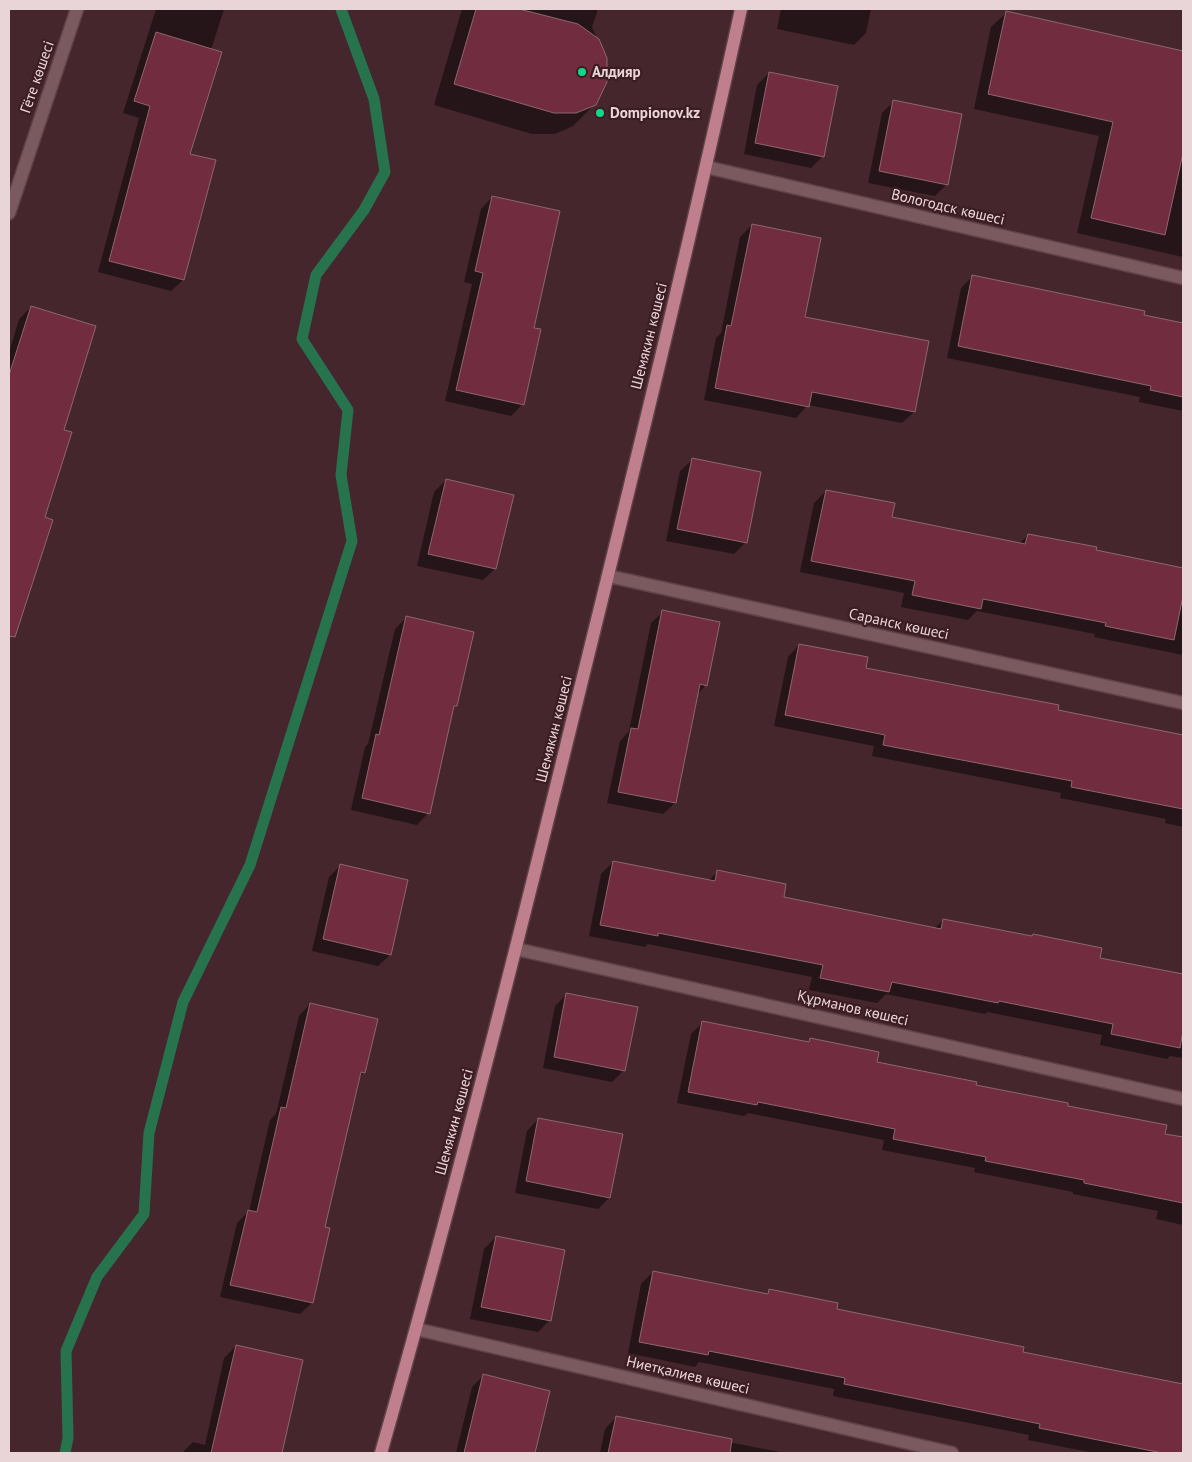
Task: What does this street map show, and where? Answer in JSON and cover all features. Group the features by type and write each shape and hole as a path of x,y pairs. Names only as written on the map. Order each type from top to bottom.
{"main road":[{"name":"Шемякин көшесі","path":"381,1453 416,1329 516,949 706,167 741,9"}],"street":[{"name":"Гёте көшесі","path":"9,213 77,9"},
{"name":"Вологодск көшесі","path":"706,167 1183,278"},
{"name":"Саранск көшесі","path":"608,576 1183,702"},
{"name":"Құрманов көшесі","path":"516,949 1183,1099"},
{"name":"Ниетқалиев көшесі","path":"416,1329 952,1453"}],"building":[{"path":"476,9 519,9 578,24 599,39 607,58 607,82 596,105 576,113 554,113 454,84"},
{"path":"1006,11 1183,51 1183,153 1165,235 1091,218 1113,122 988,94"},
{"path":"156,32 222,52 190,154 216,160 184,280 109,261 150,106 134,101"},
{"path":"769,72 838,86 824,157 755,143"},
{"path":"893,100 962,114 948,185 879,171"},
{"path":"492,196 560,211 534,328 541,329 524,405 456,390 483,273 475,271"},
{"path":"752,224 821,238 805,317 929,341 915,412 812,392 809,407 715,388 727,325 731,326"},
{"path":"972,275 1145,311 1144,315 1183,323 1183,397 1150,390 1151,386 958,346"},
{"path":"31,306 96,326 64,430 72,432 45,517 53,520 15,637 9,636 9,375"},
{"path":"692,458 761,472 747,543 677,529"},
{"path":"446,479 514,495 496,569 428,554"},
{"path":"826,490 895,503 892,517 1025,544 1028,534 1097,547 1096,550 1183,568 1183,596 1174,640 1105,626 1106,623 983,599 981,609 912,595 915,581 811,561"},
{"path":"662,610 720,622 707,686 700,684 676,803 618,792 631,728 638,729"},
{"path":"406,616 474,632 457,706 454,706 430,814 362,798 376,734 379,735"},
{"path":"799,644 868,657 866,668 1059,705 1058,710 1183,735 1183,809 1071,787 1072,781 883,745 885,735 785,715"},
{"path":"613,861 715,881 717,870 786,884 784,897 941,929 943,919 1032,936 1033,934 1102,948 1100,958 1183,974 1183,1031 1180,1048 1111,1034 1113,1024 892,982 889,992 820,978 823,965 658,933 658,936 600,925"},
{"path":"340,864 408,880 391,955 323,939"},
{"path":"566,993 638,1007 625,1071 554,1057"},
{"path":"310,1003 378,1019 365,1073 361,1072 325,1227 330,1228 313,1303 230,1285 248,1210 257,1212 281,1107 286,1108"},
{"path":"702,1021 809,1042 810,1038 879,1052 877,1062 977,1082 976,1085 1068,1103 1068,1106 1167,1125 1165,1134 1183,1137 1183,1203 1084,1183 1084,1180 985,1161 986,1157 893,1139 895,1129 758,1102 757,1105 688,1092"},
{"path":"538,1118 623,1134 610,1198 526,1181"},
{"path":"496,1236 565,1250 551,1321 481,1307"},
{"path":"653,1271 768,1294 769,1289 838,1303 837,1309 1024,1347 1023,1352 1183,1384 1183,1453 1162,1453 1039,1428 1040,1424 844,1384 845,1378 709,1351 708,1355 639,1342"},
{"path":"236,1345 303,1360 282,1453 211,1453"},
{"path":"483,1374 550,1391 535,1453 464,1453"},
{"path":"616,1416 732,1439 730,1453 608,1453"}],"waterway":[{"path":"65,1453 68,1438 66,1351 97,1277 144,1214 149,1133 183,1002 250,865 352,541 341,475 348,410 302,339 316,275 364,210 385,172 374,99 341,9"}],"place":[{"name":"Алдияр","path":"582,72"},
{"name":"Dompionov.kz","path":"600,113"}]}
